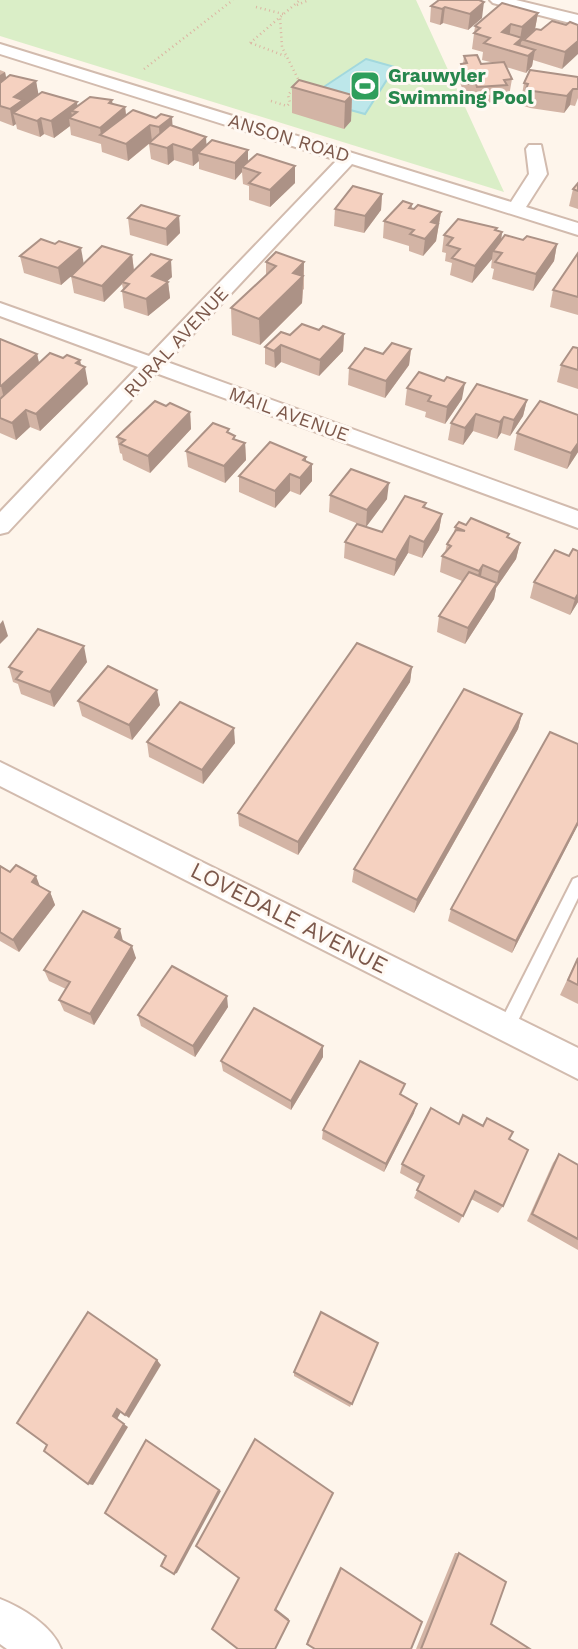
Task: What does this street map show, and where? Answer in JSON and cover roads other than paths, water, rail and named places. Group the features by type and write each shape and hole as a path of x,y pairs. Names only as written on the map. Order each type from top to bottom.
{"street":[{"path":"498,0 578,20"},
{"name":"ANSON ROAD","path":"0,50 350,156 578,229"},
{"path":"515,210 538,174 534,149"},
{"name":"RURAL AVENUE","path":"0,526 350,156"},
{"name":"MAIL AVENUE","path":"0,309 578,520"},
{"name":"LOVEDALE AVENUE","path":"0,773 578,1064"},
{"path":"0,1619 41,1649"}],"lane":[{"path":"506,1028 578,883"}],"water":[{"path":"366,59 395,67 365,114 307,98"}],"place":[{"name":"Grauwyler Swimming Pool","path":"365,86"}]}
